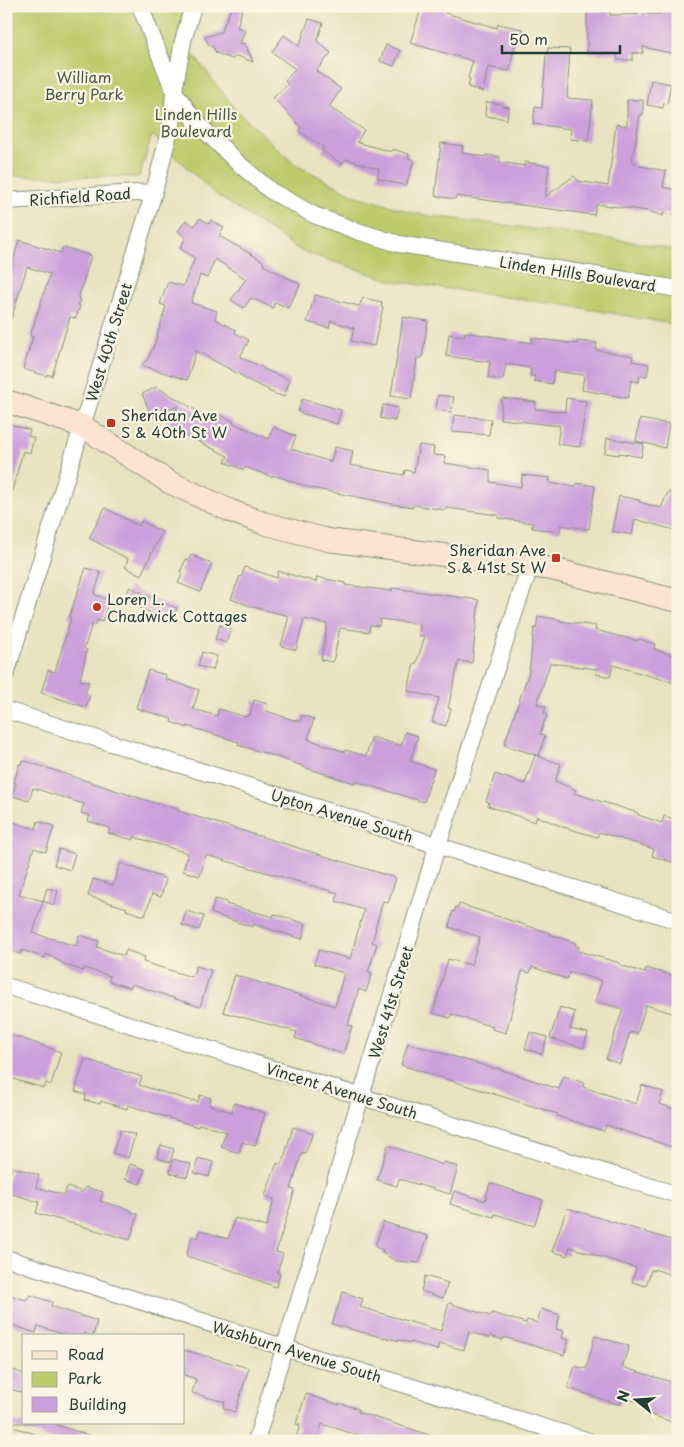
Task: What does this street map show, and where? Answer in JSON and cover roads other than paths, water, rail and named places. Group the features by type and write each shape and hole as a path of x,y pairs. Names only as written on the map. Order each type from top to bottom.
{"street":[{"name":"Linden Hills Boulevard","path":"140,6 174,91 195,121 238,163 271,191 314,215 399,244 678,290"},
{"name":"West 40th Street","path":"6,674 13,627 82,426 154,192 172,121 174,91 183,41 193,6"},
{"name":"Richfield Road","path":"6,201 154,192"},
{"path":"6,401 82,426 169,482 231,511 263,523 328,540 552,569 678,601"},
{"name":"West 41st Street","path":"256,1441 439,846 530,566"},
{"name":"Upton Avenue South","path":"6,710 678,920"},
{"name":"Vincent Avenue South","path":"6,986 494,1136 678,1195"},
{"name":"Washburn Avenue South","path":"6,1258 284,1347 589,1441"}],"place":[{"name":"Sheridan Ave S & 40th St W","path":"111,423"},
{"name":"Sheridan Ave S & 41st St W","path":"556,558"},
{"name":"Loren L. Chadwick Cottages","path":"97,607"}],"park label":[{"name":"William Berry Park","path":"84,84"}]}
